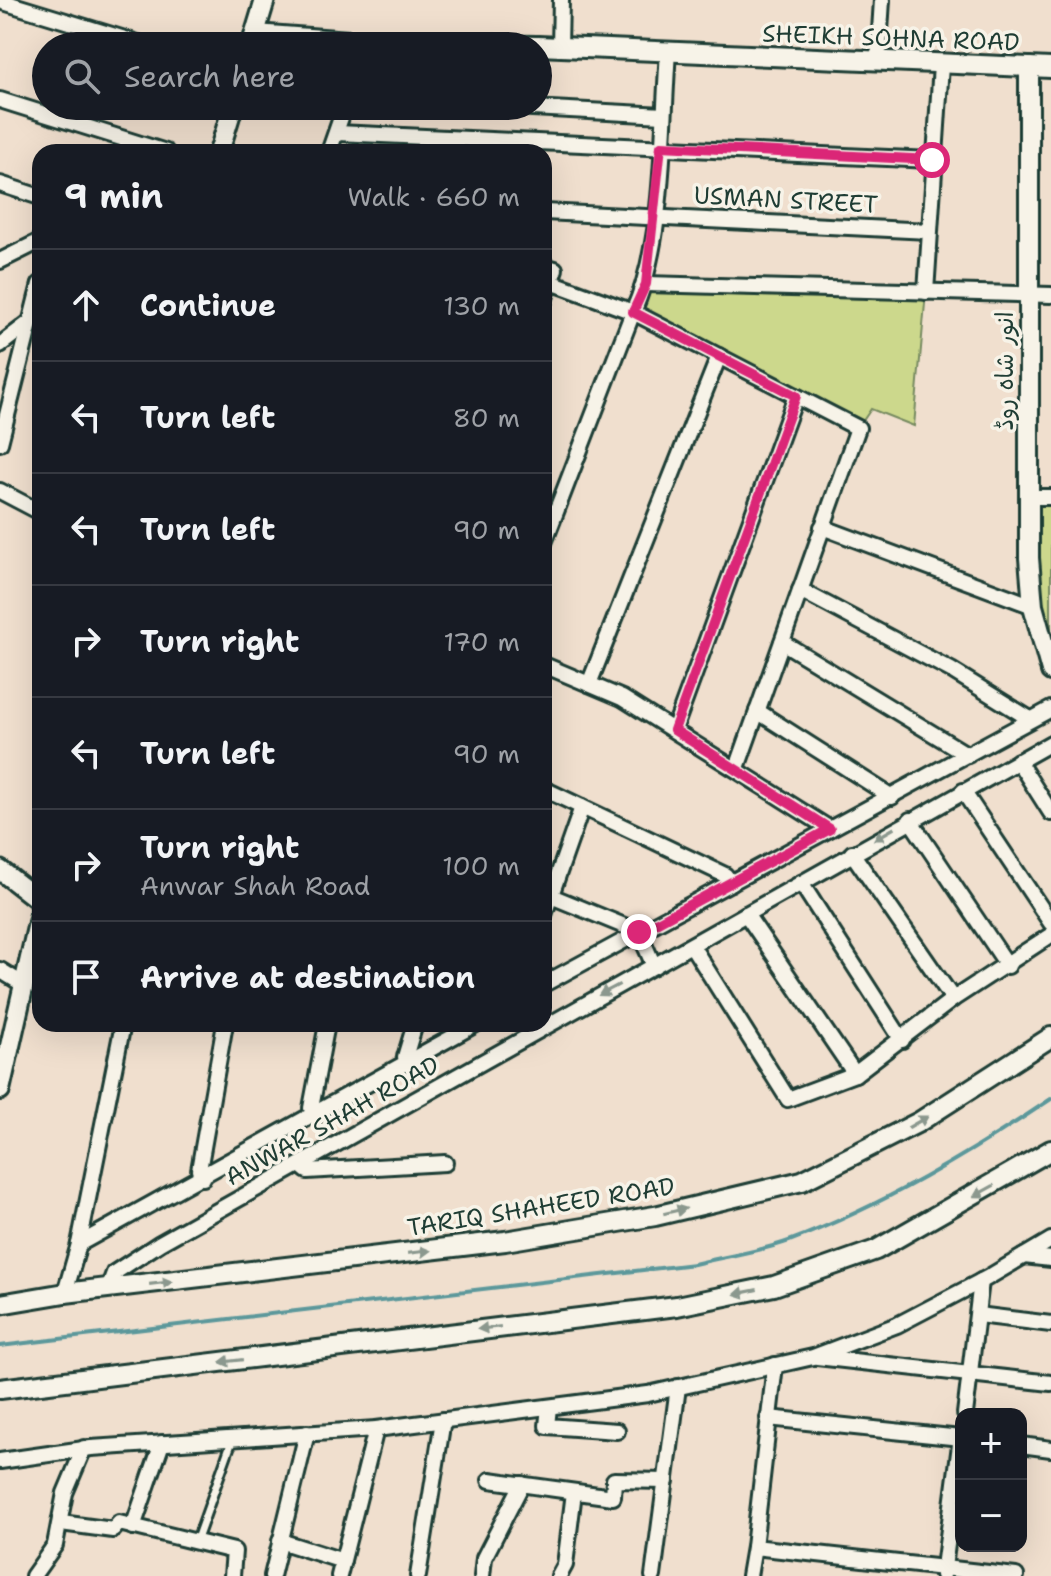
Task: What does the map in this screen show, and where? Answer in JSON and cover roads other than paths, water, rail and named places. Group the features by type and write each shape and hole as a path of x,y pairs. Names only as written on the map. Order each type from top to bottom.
{"main road":[{"path":"255,32 265,0"},
{"name":"SHEIKH SOHNA ROAD","path":"552,47 1051,68"},
{"name":"انور شاہ روڈ","path":"1029,67 1028,497 1033,606 1051,671"},
{"path":"221,144 229,120"},
{"path":"0,870 32,895"},
{"path":"0,1088 32,962"},
{"name":"TARIQ SHAHEED ROAD","path":"0,1304 65,1293 505,1241 655,1216 802,1181 919,1122 1051,1037"},
{"path":"0,1389 677,1306 774,1286 876,1250 1051,1150"}],"street":[{"path":"560,47 561,0"},
{"path":"878,62 882,0"},
{"path":"0,1 102,32"},
{"path":"552,522 646,284 656,214 668,52"},
{"path":"926,292 932,160 941,65"},
{"path":"0,100 32,110"},
{"path":"552,109 664,115"},
{"path":"64,120 140,144"},
{"path":"332,144 341,120"},
{"path":"337,133 932,160"},
{"path":"0,184 32,194"},
{"name":"USMAN STREET","path":"552,212 656,214 929,231"},
{"path":"0,261 32,245"},
{"path":"552,282 633,312 858,428 737,768"},
{"path":"646,284 1051,295"},
{"path":"0,443 32,314"},
{"path":"0,345 30,322"},
{"path":"589,684 719,356"},
{"path":"674,730 796,396"},
{"path":"0,491 32,508"},
{"path":"1028,497 1051,497"},
{"path":"822,527 1033,606"},
{"path":"800,590 951,670 1030,719"},
{"path":"782,642 968,755"},
{"path":"552,668 622,698 830,829"},
{"path":"552,980 1051,709"},
{"path":"757,711 892,797"},
{"name":"ANWAR SHAH ROAD","path":"552,1023 1051,743"},
{"path":"1018,761 1051,813"},
{"path":"963,791 1051,923"},
{"path":"552,793 725,875 731,883"},
{"path":"552,893 582,807"},
{"path":"910,820 1008,966"},
{"path":"852,853 953,999"},
{"path":"801,883 902,1040"},
{"path":"552,896 639,932 654,966"},
{"path":"746,914 855,1074"},
{"path":"692,946 788,1099 808,1095 855,1074 953,999 1008,966 1051,935"},
{"path":"0,970 24,985"},
{"path":"65,1293 79,1244 121,1032"},
{"path":"203,1178 199,1170 224,1032"},
{"path":"315,1116 311,1108 325,1032"},
{"path":"408,1065 405,1057 413,1032"},
{"name":"ANWAR SHAH ROAD","path":"79,1244 408,1065 463,1032"},
{"name":"ANWAR SHAH ROAD","path":"108,1289 110,1277 139,1255 537,1032"},
{"path":"300,1165 307,1171 445,1163"},
{"path":"0,1461 84,1448 376,1429 678,1387 813,1357 897,1325 1051,1240"},
{"path":"1024,1256 1051,1259"},
{"path":"966,1408 981,1281"},
{"path":"978,1315 1051,1324"},
{"path":"813,1357 1051,1383"},
{"path":"749,1576 775,1365"},
{"path":"653,1576 678,1387"},
{"path":"549,1407 547,1426 617,1431"},
{"path":"768,1418 955,1437"},
{"path":"418,1576 443,1420"},
{"path":"339,1576 376,1429"},
{"path":"272,1576 307,1433"},
{"path":"133,1527 162,1443"},
{"path":"1027,1446 1051,1449"},
{"path":"33,1576 55,1545 65,1493 84,1448"},
{"path":"490,1480 613,1497 614,1480 666,1481"},
{"path":"943,1572 955,1480"},
{"path":"482,1576 484,1558 522,1484"},
{"path":"559,1576 565,1565 574,1492"},
{"path":"61,1523 113,1530 119,1523 234,1551 232,1576"},
{"path":"280,1541 343,1561"},
{"path":"754,1547 943,1572 1016,1576"}],"lane":[{"path":"196,1542 233,1438"}],"waterway":[{"path":"0,1346 694,1264 754,1251 789,1241 858,1212 957,1159 1051,1099"}]}
